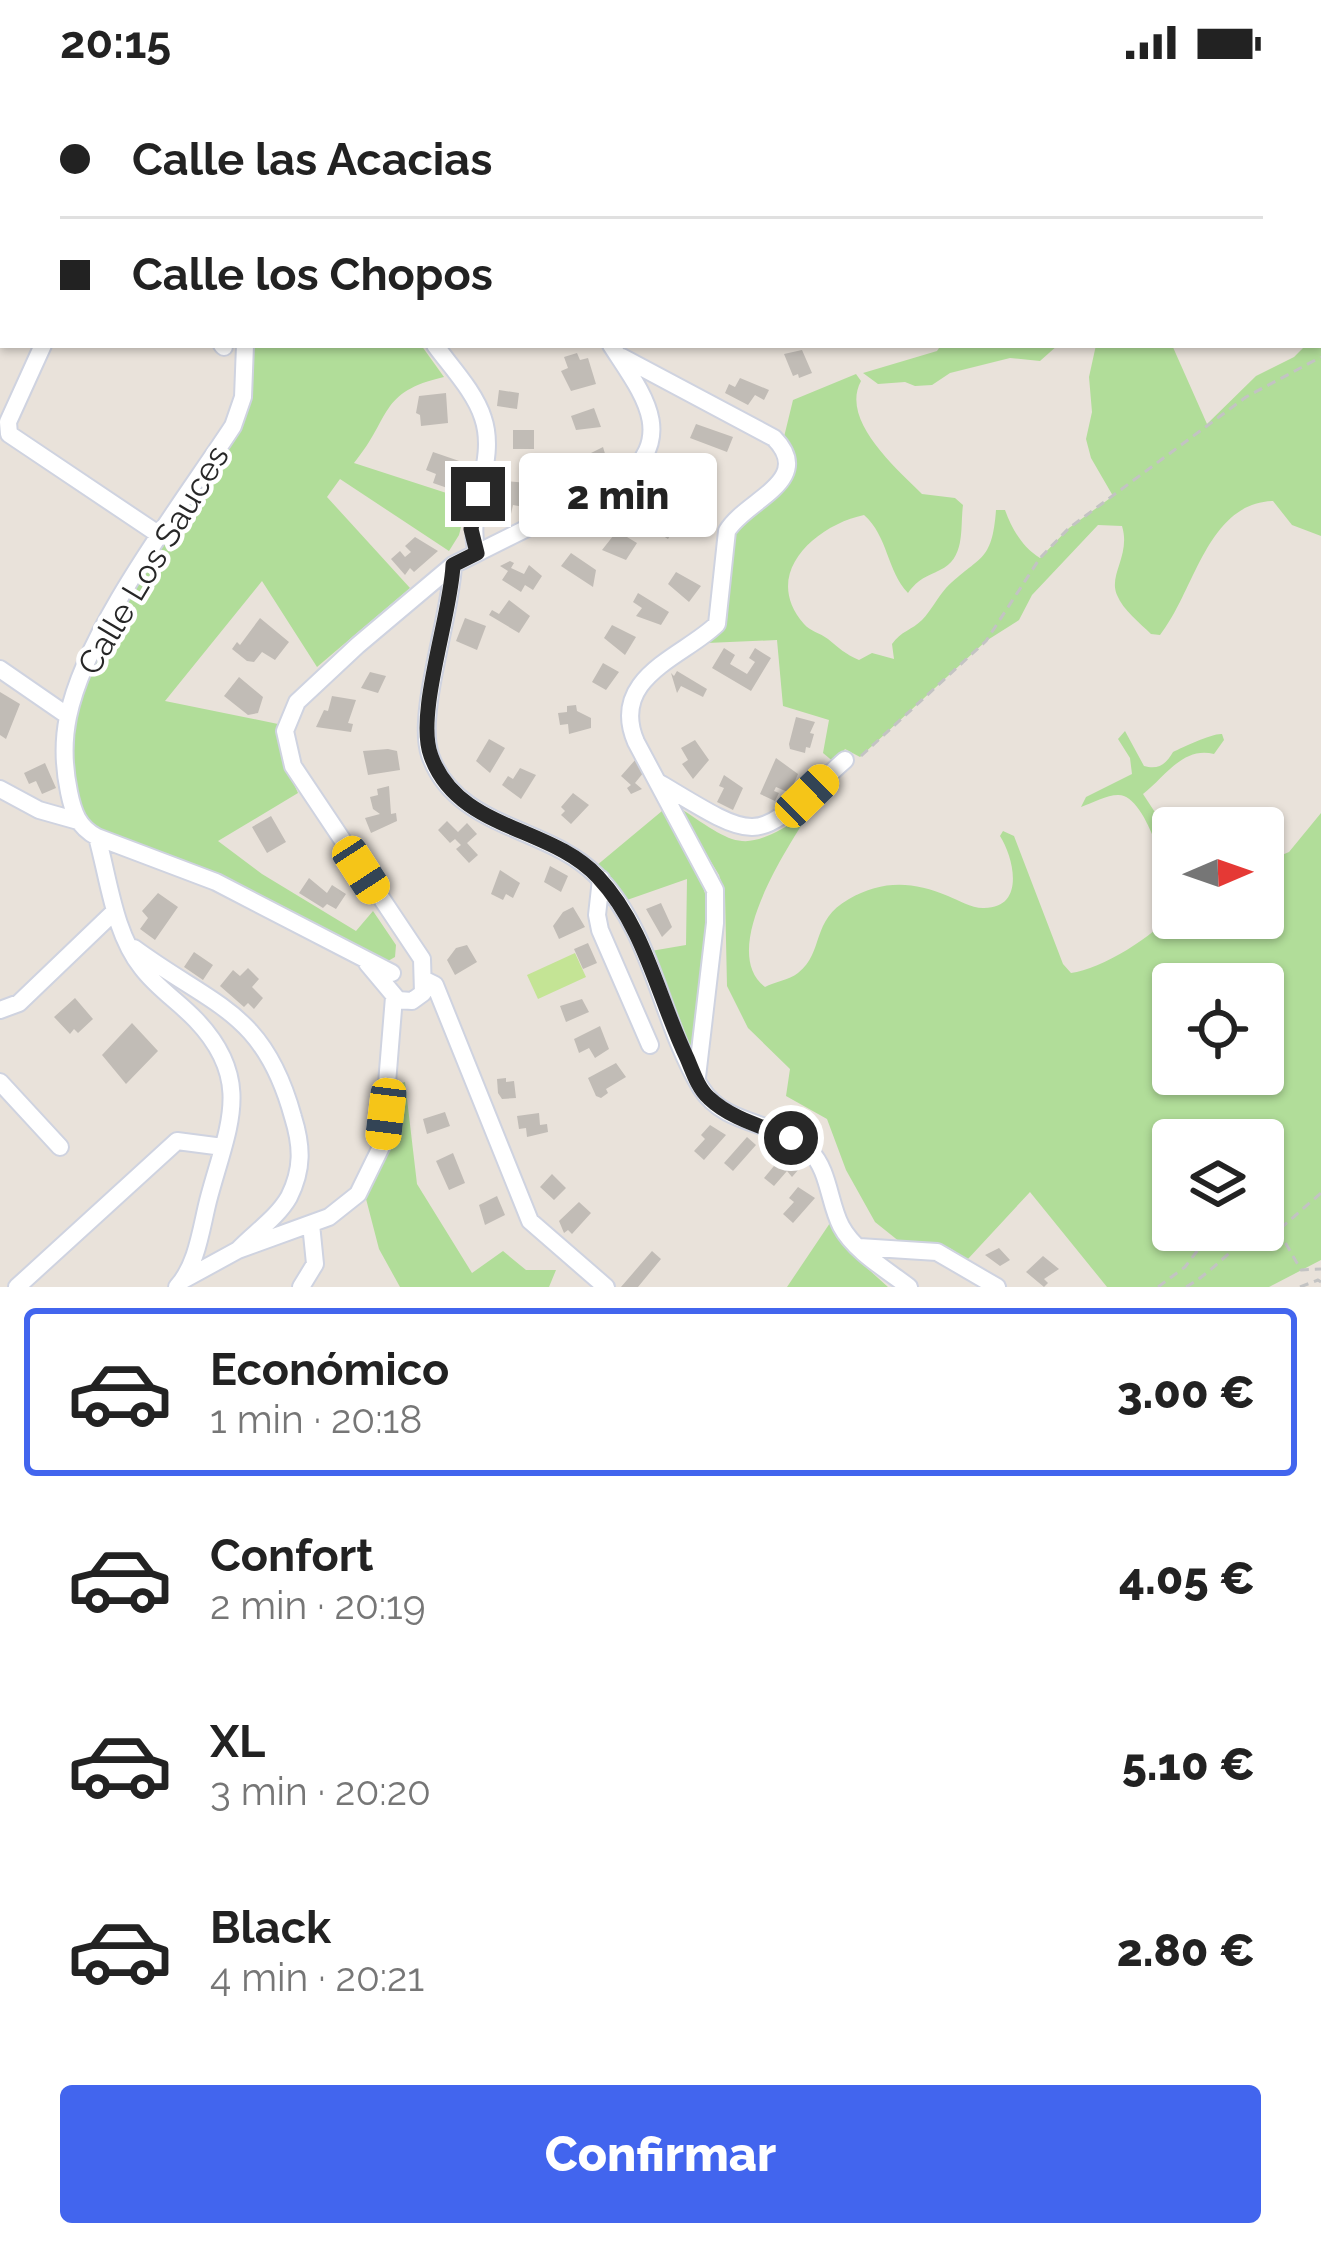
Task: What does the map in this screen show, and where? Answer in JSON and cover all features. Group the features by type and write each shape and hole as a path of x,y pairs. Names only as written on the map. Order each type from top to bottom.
{"street":[{"path":"42,348 8,422 9,434 161,536"},
{"name":"Calle Los Sauces","path":"78,820 65,760 68,716 97,642 233,426 243,397 245,348"},
{"path":"437,348 476,403 485,425 483,469 471,529 477,553"},
{"path":"180,1283 238,1250 311,1224 349,1204 370,1174 382,1145 393,1028 410,982 407,939 293,766 285,731 297,701 453,565 622,481 639,465 652,421 643,393 614,349"},
{"path":"614,349 691,397 762,430 780,444 787,463 778,485 733,520 727,531 718,624 665,658 634,700 632,730 715,890 697,1080"},
{"path":"453,565 427,722 430,755 451,789 476,811 568,854 601,880 625,911 697,1080 711,1100 729,1113 791,1138 814,1155 841,1226 858,1247 909,1287"},
{"path":"0,669 68,716"},
{"path":"658,782 725,823 757,828 791,812 845,760"},
{"path":"0,789 39,810 78,820 97,837 216,881 410,982 446,1016 530,1221 606,1287"},
{"path":"97,837 115,910 143,970 195,1019 228,1064 233,1099 223,1147 195,1252 180,1283"},
{"path":"601,880 600,930 650,1045"},
{"path":"0,1010 19,1003 115,910"},
{"path":"129,944 251,1029 271,1056 287,1091 300,1148 298,1174 281,1209 238,1250"},
{"path":"0,1082 60,1147"},
{"path":"16,1287 177,1141 223,1147"},
{"path":"301,1287 315,1264 311,1224"},
{"path":"858,1247 937,1252 997,1287"}],"path":[{"path":"845,760 860,757 986,641 1040,558 1069,528 1246,397 1321,357"},
{"path":"1284,1226 1321,1193"},
{"path":"1284,1239 1301,1270 1321,1269"},
{"path":"1158,1287 1197,1251"},
{"path":"1186,1287 1208,1275 1229,1251"},
{"path":"1300,1287 1320,1280"}],"green space":[{"path":"251,348 423,348 444,377 407,390 397,399 354,463 468,500 459,535 449,551 340,479 327,497 410,588 317,667 262,581 165,701 278,724 283,760 298,793 218,841 262,874 356,931 373,911 396,945 395,957 388,961 218,874 95,828 84,815 76,788 72,742 82,694 100,646 156,552 241,427 249,401"},
{"path":"1055,348 1040,361 1010,358 950,373 932,385 878,384 863,373 937,351"},
{"path":"1095,348 1173,348 1207,424 1256,376 1303,348 1321,348 1321,536 1292,525 1273,501 1232,517 1205,552 1160,635 1151,634 1117,595 1122,526 1098,525 1032,595 1019,620 986,641 860,757 845,749 835,763 823,753 829,720 783,706 777,640 707,643 727,621 733,534 791,480 793,451 784,437 793,400 856,374 861,381 858,411 885,457 922,494 955,498 963,505 954,558 908,593 864,515 812,541 791,570 792,605 806,626 859,660 872,653 894,659 895,640 922,620 946,588 987,550 996,510 1005,510 1018,537 1040,558 1069,528 1113,496 1091,458 1086,439"},
{"path":"1125,731 1144,766 1154,767 1198,741 1222,734 1224,740 1214,754 1193,754 1175,765 1143,794 1152,808 1152,834 1129,799 1118,795 1081,807 1086,797 1132,774 1130,758 1118,739"},
{"path":"677,806 715,831 742,841 769,835 809,813 773,874 752,926 752,971 765,987 798,973 812,955 828,917 849,899 873,888 922,887 978,908 997,906 1006,900 1013,881 1000,836 1003,831 1014,836 1063,964 1071,973 1152,932 1152,939 1284,939 1284,854 1321,813 1321,1260 1269,1287 1107,1287 1030,1192 967,1260 950,1248 900,1242 875,1222 846,1170 827,1119 786,1096 790,1069 748,1028 727,986 725,894 719,875"},
{"path":"662,811 700,877 710,910 691,1053 651,951 686,945 687,879 627,900 596,866"},
{"path":"575,953 586,977 538,999 527,975"},
{"path":"405,1082 417,1184 472,1273 503,1251 526,1270 556,1270 549,1287 400,1287 379,1249 365,1195 390,1134 394,1085"},
{"path":"830,1223 847,1250 888,1287 787,1287"}],"building":[{"path":"802,350 812,373 799,378 793,376 784,354"},
{"path":"577,353 580,360 588,358 596,384 571,391 561,371 568,368 564,357"},
{"path":"740,378 769,390 764,400 755,395 748,405 725,393"},
{"path":"499,390 519,393 517,409 497,406"},
{"path":"446,393 448,423 421,426 416,413 419,396"},
{"path":"594,408 601,427 576,430 571,416"},
{"path":"696,424 733,437 727,452 690,438"},
{"path":"513,430 534,430 534,449 513,449"},
{"path":"603,447 609,467 588,470 585,456"},
{"path":"433,452 465,463 456,491 433,483 436,474 426,470"},
{"path":"674,456 691,464 678,491 662,483"},
{"path":"506,481 528,483 524,507 513,505 511,514 499,512"},
{"path":"655,507 686,526 680,536 673,531 668,539 644,524"},
{"path":"617,531 637,543 626,560 602,550"},
{"path":"415,537 438,551 405,575 391,559 400,551 405,557 411,552 405,546"},
{"path":"571,553 596,570 593,587 561,566"},
{"path":"514,563 511,568 524,574 529,565 542,576 533,590 525,585 521,592 502,580 508,571 500,566"},
{"path":"676,572 701,586 689,602 668,584"},
{"path":"638,593 669,612 661,625 636,616 642,608 633,602"},
{"path":"509,600 530,616 519,633 489,615 492,610 499,614"},
{"path":"260,618 289,642 275,660 262,652 254,662 247,661 232,649"},
{"path":"465,618 486,626 477,650 456,641"},
{"path":"612,625 636,637 625,655 604,638"},
{"path":"724,648 735,655 730,664 747,674 755,662 749,658 755,648 771,658 751,691 712,668"},
{"path":"603,663 619,672 606,690 592,682"},
{"path":"677,671 707,689 703,697 681,686 677,693 671,673 674,676"},
{"path":"370,672 386,676 378,693 361,688"},
{"path":"239,677 263,697 258,713 248,715 224,696"},
{"path":"0,692 20,704 6,739 0,735"},
{"path":"332,696 356,700 348,723 353,724 351,732 316,727"},
{"path":"576,705 577,711 591,718 591,728 569,734 568,724 560,725 558,713"},
{"path":"796,717 815,722 805,753 790,749"},
{"path":"489,739 505,748 490,773 476,761"},
{"path":"695,740 709,760 693,779 682,764 688,760 681,748"},
{"path":"363,751 397,751 400,770 368,775"},
{"path":"776,758 798,774 790,793 776,787 775,801 760,794"},
{"path":"636,759 644,772 635,783 642,789 631,794 627,788 631,785 621,776"},
{"path":"45,763 56,788 42,794 36,781 29,784 24,773"},
{"path":"520,768 536,775 521,799 502,785"},
{"path":"724,775 743,788 733,810 717,802"},
{"path":"389,786 391,814 396,813 397,821 371,833 365,818 380,814 370,797"},
{"path":"573,793 589,805 571,824 561,815 565,811 561,807"},
{"path":"271,816 286,842 267,853 252,827"},
{"path":"447,821 458,832 467,823 477,834 467,843 478,855 469,863 456,849 461,845 455,839 450,843 438,830"},
{"path":"550,866 568,876 561,892 544,882"},
{"path":"500,870 520,883 513,898 506,894 503,900 491,894"},
{"path":"309,878 327,893 332,885 346,894 336,909 327,904 323,908 299,893"},
{"path":"158,893 178,907 155,940 140,929 148,918 142,911"},
{"path":"661,903 672,927 662,937 646,909"},
{"path":"573,907 585,927 559,939 553,926"},
{"path":"588,943 597,963 583,969 574,949"},
{"path":"467,945 477,962 455,975 447,960 456,948"},
{"path":"194,952 213,965 203,980 184,967"},
{"path":"248,968 259,979 252,987 263,998 254,1009 248,1003 244,1007 220,986 233,970 240,976"},
{"path":"75,998 93,1019 70,1034 54,1017"},
{"path":"582,999 589,1012 566,1022 560,1006"},
{"path":"132,1023 158,1051 126,1084 102,1055"},
{"path":"600,1026 609,1049 595,1058 589,1048 579,1053 574,1039"},
{"path":"616,1063 626,1077 606,1089 608,1093 601,1098 596,1096 588,1078"},
{"path":"506,1078 506,1082 514,1081 516,1098 502,1099 498,1093 497,1079"},
{"path":"445,1112 450,1126 427,1134 423,1119"},
{"path":"539,1113 540,1125 547,1124 548,1132 527,1137 526,1128 519,1129 517,1116"},
{"path":"710,1125 726,1135 704,1160 694,1151"},
{"path":"747,1137 756,1145 733,1171 724,1163"},
{"path":"779,1151 799,1169 792,1177 787,1171 774,1186 764,1178 774,1166 769,1161"},
{"path":"453,1153 465,1183 449,1190 436,1161"},
{"path":"552,1174 566,1188 554,1200 540,1187"},
{"path":"798,1187 815,1198 793,1223 783,1214 794,1202 789,1198"},
{"path":"497,1196 505,1215 485,1225 479,1205"},
{"path":"579,1202 591,1213 572,1234 564,1233 559,1221"},
{"path":"999,1248 1010,1260 1000,1266 985,1255"},
{"path":"652,1251 661,1259 638,1287 621,1287"},
{"path":"1043,1256 1059,1269 1044,1279 1048,1283 1044,1287 1026,1272"}],"route":[{"path":"478,494 471,529 477,553 453,565 427,722 430,755 451,789 476,811 568,854 601,880 625,911 703,1091 729,1113 791,1138"}]}
